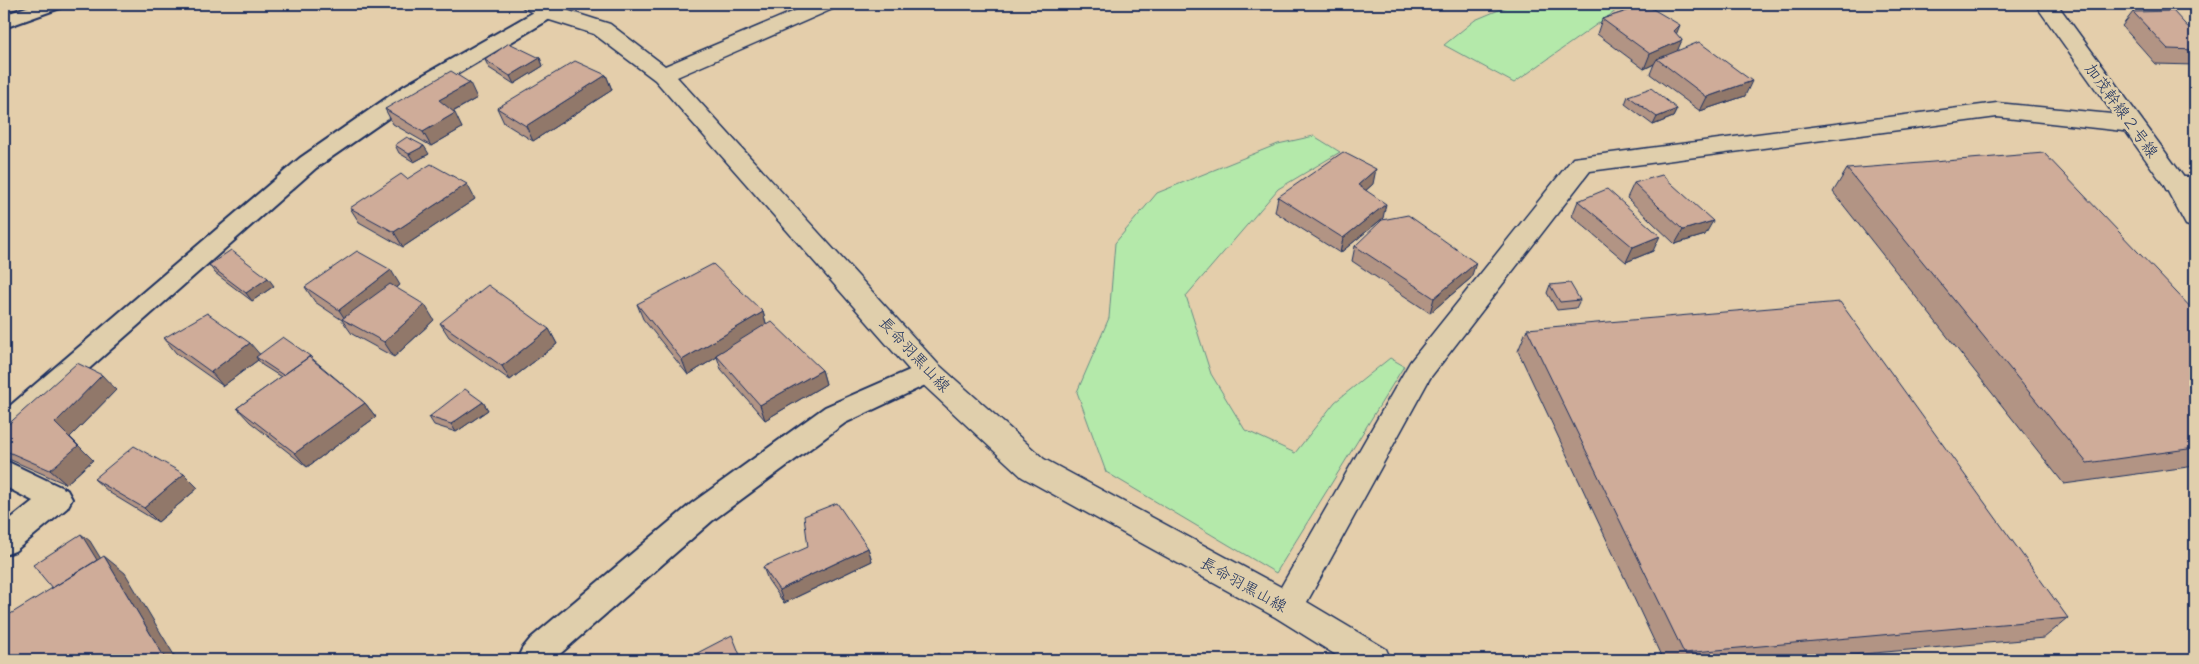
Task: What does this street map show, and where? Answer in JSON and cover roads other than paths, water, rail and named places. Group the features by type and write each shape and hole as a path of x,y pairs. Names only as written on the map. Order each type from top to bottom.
{"street":[{"path":"663,75 828,4"},
{"name":"加茂幹線２号線","path":"2046,4 2132,124 2186,185 2195,218"},
{"name":"長命羽黒山線","path":"539,8 602,29 663,75 928,372 1033,468 1287,607 1374,660"},
{"path":"1287,607 1420,370 1582,164 1997,110 2132,124"}],"lane":[{"path":"4,22 53,4"},
{"path":"4,427 308,163 539,8"},
{"path":"533,660 542,649 702,512 835,415 928,372"},
{"path":"4,472 57,499 4,542"}]}
